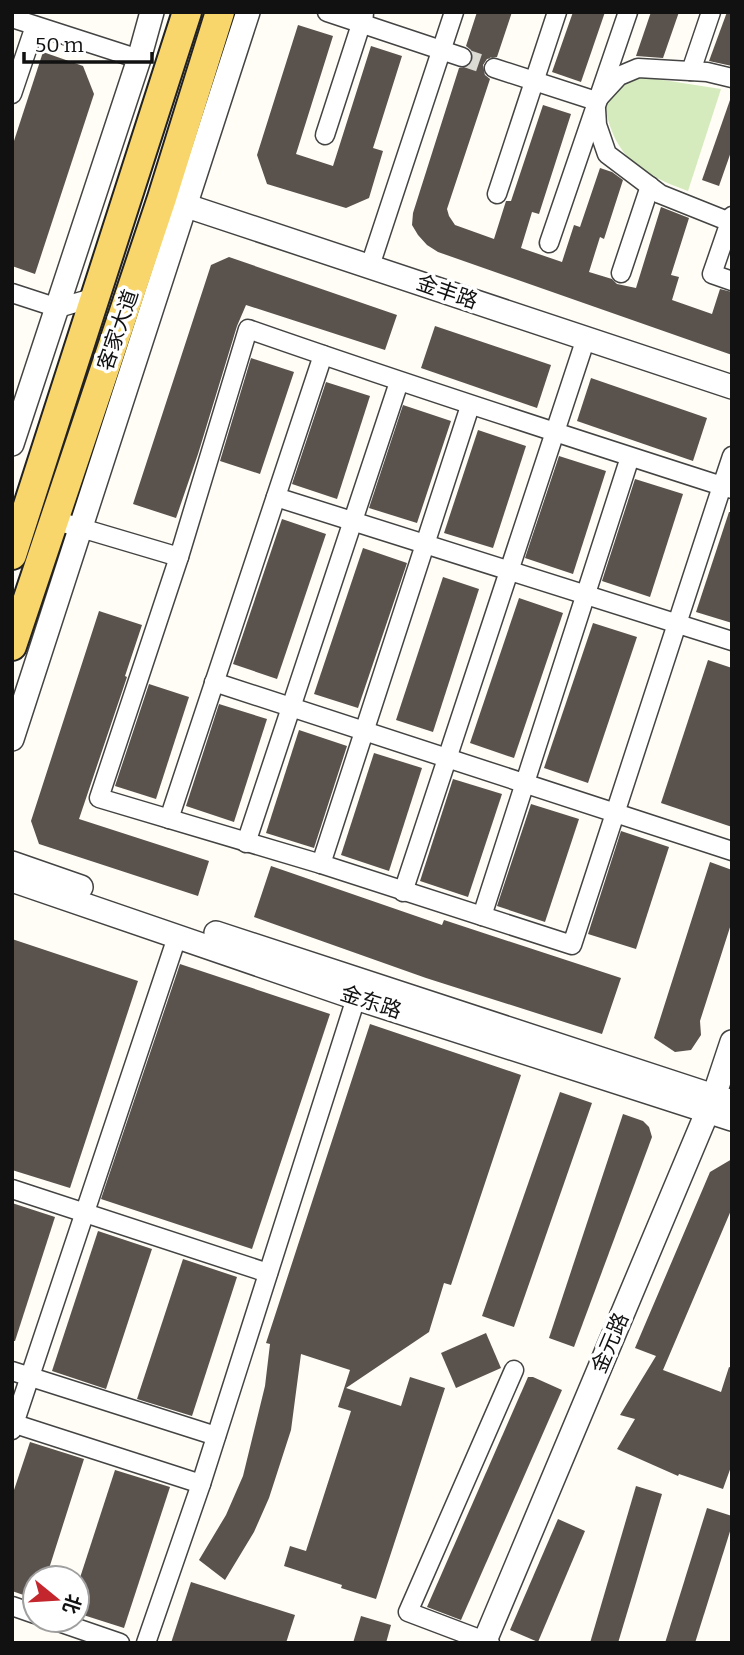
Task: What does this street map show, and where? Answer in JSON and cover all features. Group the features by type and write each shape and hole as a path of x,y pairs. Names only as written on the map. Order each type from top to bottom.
{"main road":[{"name":"客家大道","path":"12,555 187,12"},
{"name":"客家大道","path":"12,646 67,524 174,201 220,12"}],"street":[{"path":"12,444 139,59 152,12"},
{"path":"174,201 248,12"},
{"path":"327,12 364,18 463,57"},
{"path":"370,266 454,12"},
{"path":"498,194 557,12"},
{"path":"549,243 628,12"},
{"path":"691,71 711,12"},
{"path":"12,18 139,59"},
{"path":"325,135 364,18"},
{"path":"12,94 34,26"},
{"path":"494,68 596,101"},
{"path":"732,78 691,71 638,68 619,76 596,101 597,125 607,154 660,194 731,219 712,274 732,281"},
{"path":"621,273 650,186"},
{"name":"金丰路","path":"174,201 732,387"},
{"path":"12,293 58,308 96,297"},
{"path":"727,488 470,406 248,329 179,557 99,798 320,864 572,944 677,624 727,488 732,456"},
{"path":"403,892 586,338"},
{"path":"169,819 323,355"},
{"path":"246,843 399,382"},
{"path":"320,864 470,406"},
{"path":"482,916 630,457"},
{"path":"276,497 732,641"},
{"path":"12,739 67,524 179,557"},
{"path":"214,682 732,851"},
{"name":"金东路","path":"12,863 718,1103 732,1119"},
{"name":"金东路","path":"12,880 356,998 718,1103"},
{"path":"177,936 85,1213 21,1374 13,1425 201,1484"},
{"path":"146,1643 201,1484 356,998"},
{"name":"金元路","path":"486,1642 718,1103 732,1042"},
{"path":"12,1189 268,1273"},
{"path":"486,1642 408,1612 514,1370"},
{"path":"21,1374 216,1436"},
{"path":"91,1633 120,1643"}],"green space":[{"path":"637,76 721,89 688,191 644,171 633,162 616,140 605,107 619,88"}],"building":[{"path":"477,12 512,12 497,57 487,59 483,65 485,75 490,79 447,209 455,225 494,239 506,201 511,201 543,105 571,114 539,214 532,212 521,248 562,262 574,225 580,227 600,168 612,172 623,180 604,239 600,237 589,272 612,279 617,284 636,288 661,207 689,218 671,275 679,277 672,300 712,314 720,289 732,292 732,355 438,252 418,235 412,225 413,213 459,68 469,66 473,60 471,50 466,46"},
{"path":"573,12 605,12 581,82 552,72"},
{"path":"651,12 679,12 663,58 636,56"},
{"path":"727,12 732,12 732,66 709,61"},
{"path":"298,25 333,36 296,154 333,166 371,46 402,56 373,148 383,151 369,198 346,208 267,184 257,155"},
{"path":"43,52 83,66 94,94 35,274 12,266 12,147"},
{"path":"730,100 732,149 719,186 702,180"},
{"path":"229,257 397,315 385,350 246,305 176,518 133,504 211,265"},
{"path":"435,326 551,365 537,408 421,368"},
{"path":"251,358 294,372 260,474 220,461"},
{"path":"591,378 707,418 693,461 577,421"},
{"path":"326,382 370,396 337,499 292,484"},
{"path":"403,405 451,421 417,523 369,508"},
{"path":"478,430 526,446 493,548 444,533"},
{"path":"559,456 606,471 573,574 525,558"},
{"path":"635,479 683,494 650,597 602,581"},
{"path":"729,512 732,512 732,623 696,612"},
{"path":"282,519 326,534 277,679 233,664"},
{"path":"363,548 407,563 358,708 314,694"},
{"path":"443,577 479,589 433,732 396,720"},
{"path":"519,598 563,613 514,758 470,743"},
{"path":"99,611 142,625 79,819 209,861 198,896 39,844 31,821"},
{"path":"593,623 637,637 588,783 544,768"},
{"path":"708,660 732,668 732,827 661,803"},
{"path":"149,684 189,697 156,799 115,786"},
{"path":"219,704 267,719 234,822 186,806"},
{"path":"299,730 347,746 314,848 266,833"},
{"path":"374,753 422,768 389,871 341,855"},
{"path":"453,779 502,794 468,897 420,881"},
{"path":"531,804 579,819 545,922 497,906"},
{"path":"621,831 669,847 636,949 588,934"},
{"path":"710,862 732,870 732,921 700,1021 701,1035 691,1050 675,1052 654,1038"},
{"path":"271,866 442,925 444,920 621,978 602,1034 426,978 254,917"},
{"path":"12,939 138,981 70,1188 12,1170"},
{"path":"180,964 330,1014 252,1249 101,1199"},
{"path":"370,1024 521,1075 451,1285 444,1283 429,1332 346,1388 401,1406 410,1377 445,1388 376,1599 284,1566 290,1546 306,1551 351,1411 338,1407 350,1370 301,1354 291,1430 269,1498 254,1532 225,1580 199,1560 226,1515 243,1476 265,1386 270,1344 266,1343"},
{"path":"560,1092 592,1103 514,1327 482,1316"},
{"path":"623,1114 643,1121 649,1127 652,1137 574,1347 549,1338"},
{"path":"732,1159 732,1208 663,1370 721,1392 729,1367 732,1368 732,1464 723,1489 679,1474 678,1476 617,1449 635,1419 620,1415 656,1356 635,1348 710,1172"},
{"path":"12,1203 55,1217 15,1341 12,1341"},
{"path":"98,1231 152,1249 106,1389 52,1371"},
{"path":"183,1259 237,1277 192,1416 137,1399"},
{"path":"486,1333 501,1368 456,1388 441,1353"},
{"path":"528,1377 562,1390 461,1620 427,1607"},
{"path":"30,1442 84,1459 50,1564 21,1564 21,1594 12,1591 12,1496"},
{"path":"115,1470 170,1487 124,1628 91,1617 91,1564 84,1564"},
{"path":"636,1486 662,1494 636,1583 618,1643 590,1643"},
{"path":"707,1508 732,1516 732,1525 695,1643 665,1643"},
{"path":"558,1519 585,1531 538,1642 510,1630"},
{"path":"191,1582 295,1615 286,1643 171,1643"},
{"path":"361,1616 391,1625 386,1643 353,1643"}],"tunnel":[{"path":"462,57 494,68"}]}
